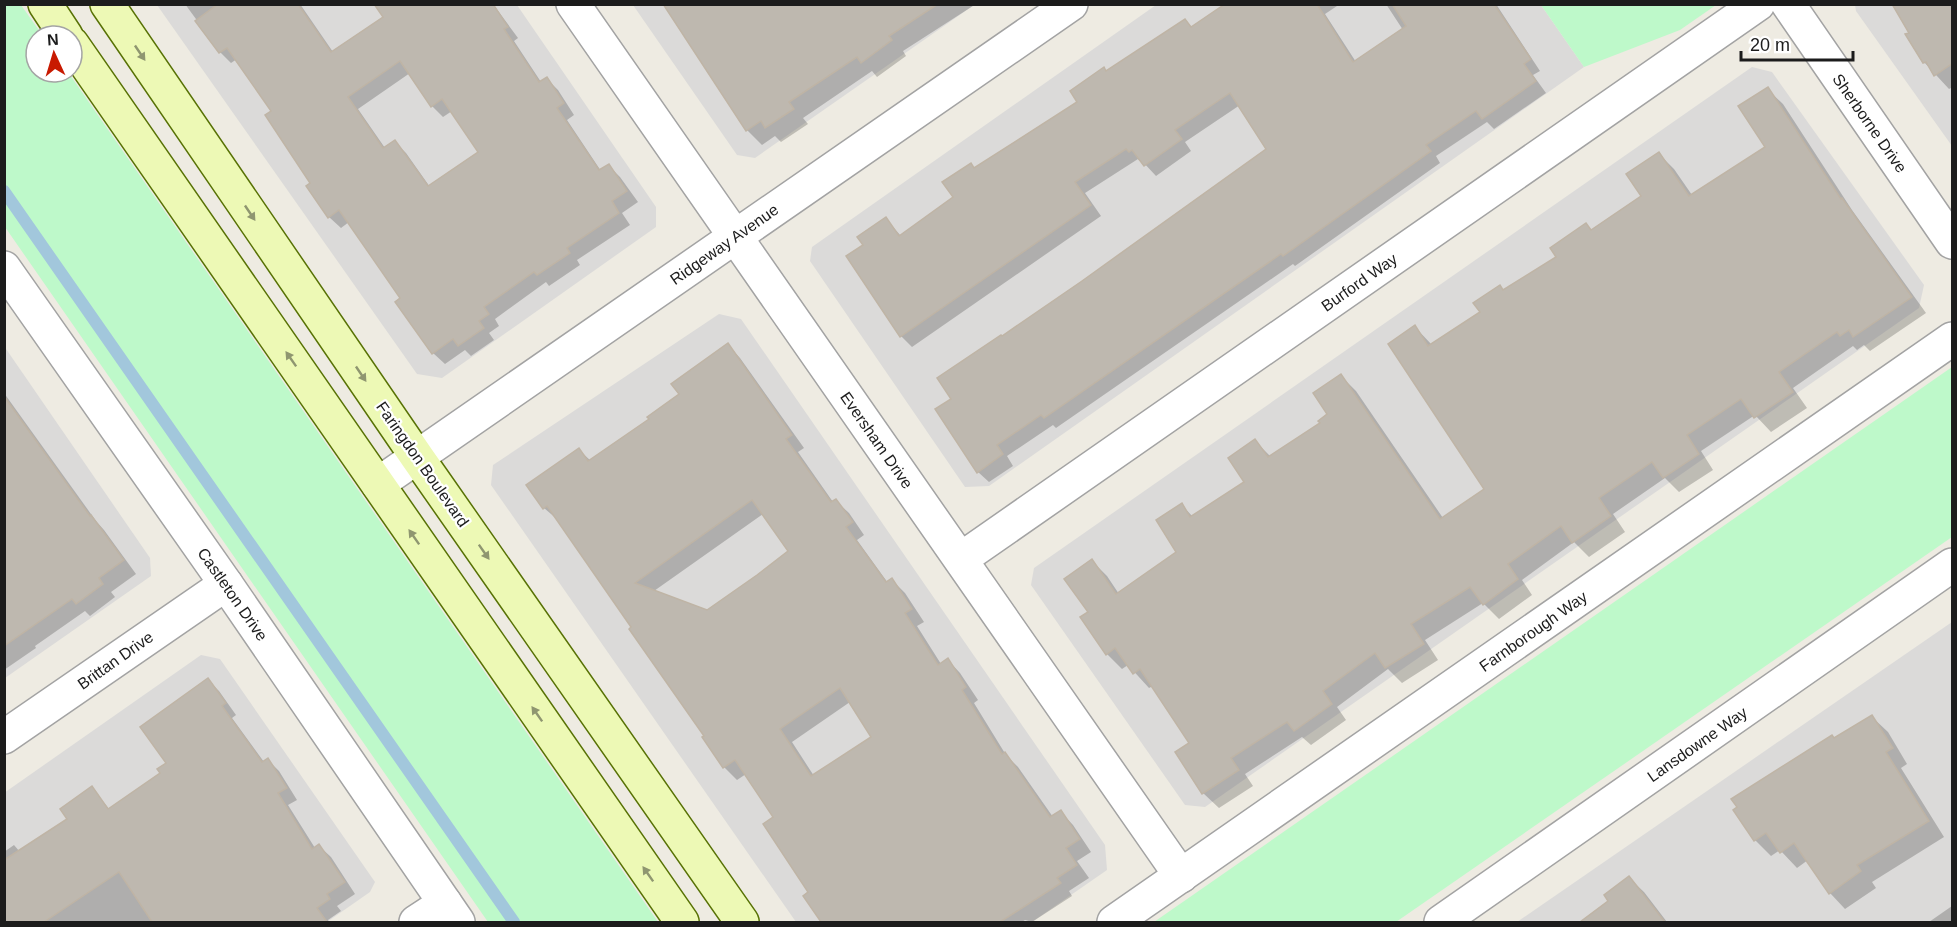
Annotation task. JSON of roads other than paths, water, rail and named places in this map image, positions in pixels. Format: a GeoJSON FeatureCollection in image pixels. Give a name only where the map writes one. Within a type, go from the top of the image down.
{"type":"FeatureCollection","features":[{"type":"Feature","properties":{"kind":"street"},"geometry":{"type":"LineString","coordinates":[[45,4],[58,24]]}},
{"type":"Feature","properties":{"kind":"street","name":"Faringdon Boulevard"},"geometry":{"type":"LineString","coordinates":[[107,4],[417,457],[742,922]]}},
{"type":"Feature","properties":{"kind":"street","name":"Eversham Drive"},"geometry":{"type":"LineString","coordinates":[[573,4],[1181,876]]}},
{"type":"Feature","properties":{"kind":"street","name":"Ridgeway Avenue"},"geometry":{"type":"LineString","coordinates":[[378,484],[1071,4]]}},
{"type":"Feature","properties":{"kind":"street","name":"Burford Way"},"geometry":{"type":"LineString","coordinates":[[960,559],[1758,4]]}},
{"type":"Feature","properties":{"kind":"street","name":"Sherborne Drive"},"geometry":{"type":"LineString","coordinates":[[1788,4],[1953,242]]}},
{"type":"Feature","properties":{"kind":"street"},"geometry":{"type":"LineString","coordinates":[[84,61],[682,922]]}},
{"type":"Feature","properties":{"kind":"street","name":"Castleton Drive"},"geometry":{"type":"LineString","coordinates":[[4,268],[226,584],[452,913]]}},
{"type":"Feature","properties":{"kind":"street","name":"Farnborough Way"},"geometry":{"type":"LineString","coordinates":[[1114,922],[1953,339]]}},
{"type":"Feature","properties":{"kind":"street","name":"Lansdowne Way"},"geometry":{"type":"LineString","coordinates":[[1441,922],[1953,565]]}},
{"type":"Feature","properties":{"kind":"street","name":"Brittan Drive"},"geometry":{"type":"LineString","coordinates":[[4,737],[226,584]]}},
{"type":"Feature","properties":{"kind":"street"},"geometry":{"type":"LineString","coordinates":[[417,922],[452,913]]}},
{"type":"Feature","properties":{"kind":"waterway"},"geometry":{"type":"LineString","coordinates":[[4,191],[514,922]]}}]}
